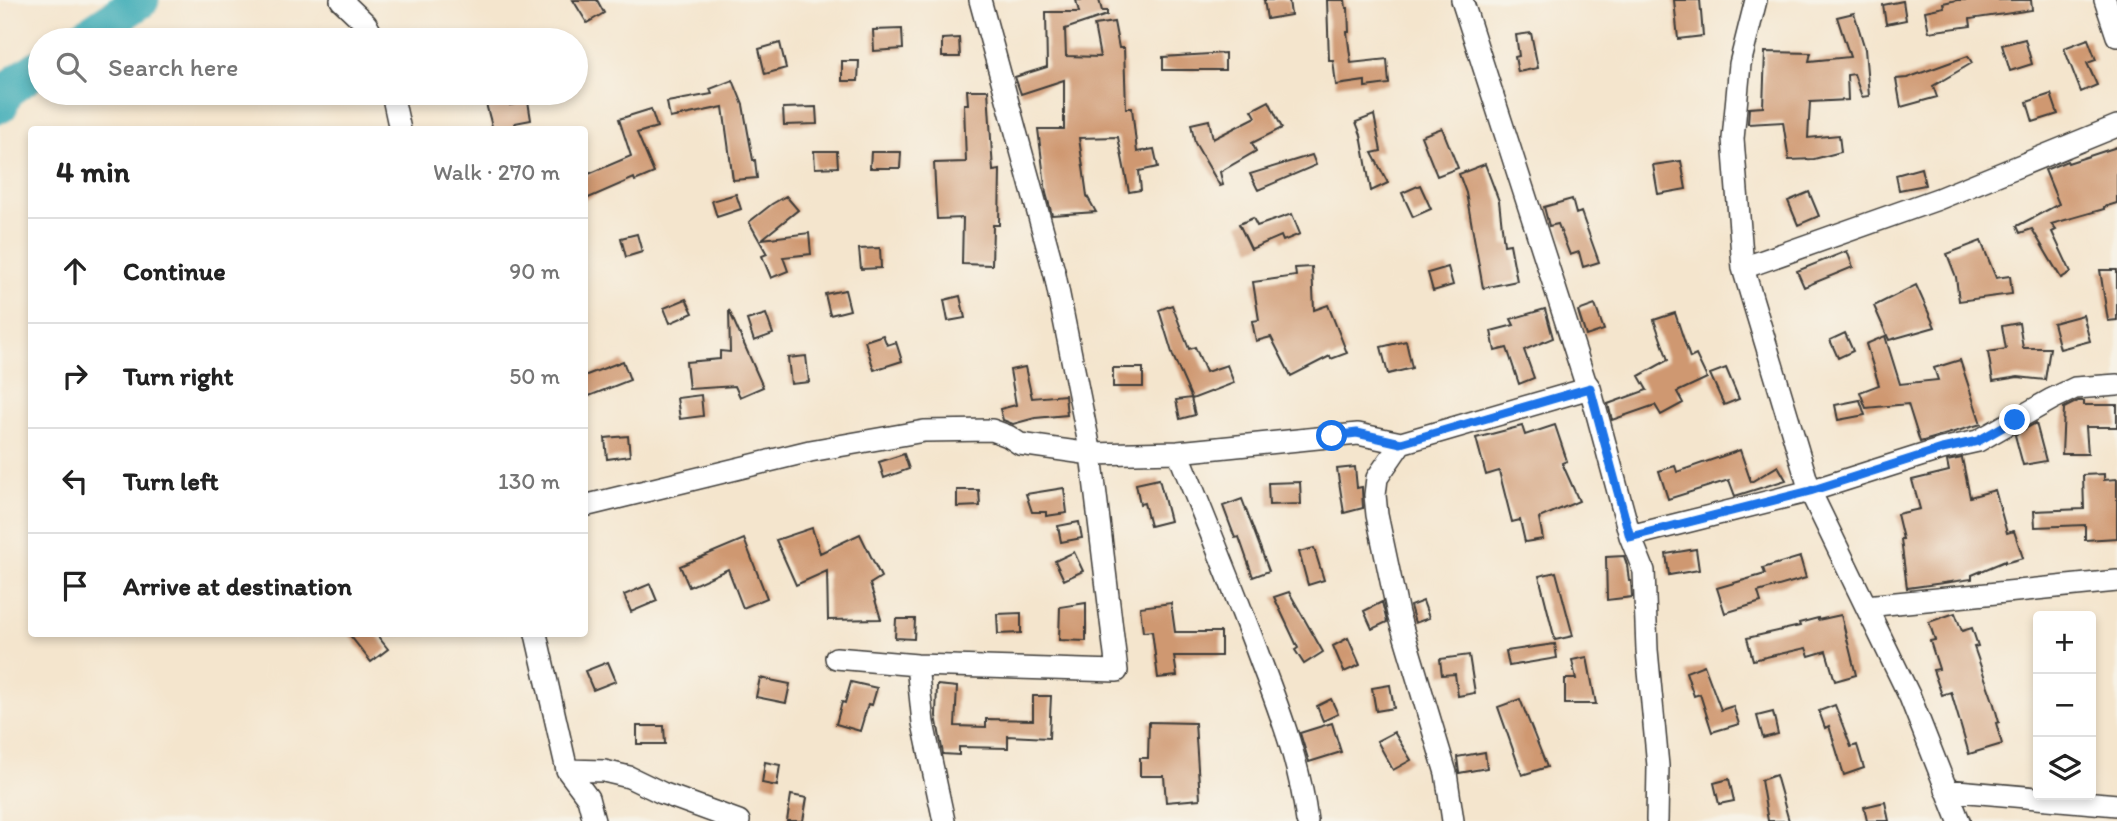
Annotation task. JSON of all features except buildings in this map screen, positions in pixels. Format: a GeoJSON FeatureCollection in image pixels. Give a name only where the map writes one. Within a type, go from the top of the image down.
{"type":"FeatureCollection","features":[{"type":"Feature","properties":{"kind":"street"},"geometry":{"type":"LineString","coordinates":[[341,0],[368,28]]}},
{"type":"Feature","properties":{"kind":"street"},"geometry":{"type":"LineString","coordinates":[[836,658],[917,665],[1117,671],[1091,454],[1055,275],[980,0]]}},
{"type":"Feature","properties":{"kind":"street"},"geometry":{"type":"LineString","coordinates":[[1462,0],[1522,193],[1585,381],[1590,388],[1630,537],[1644,571],[1647,650],[1658,766],[1657,821]]}},
{"type":"Feature","properties":{"kind":"street"},"geometry":{"type":"LineString","coordinates":[[1756,0],[1740,64],[1733,139],[1743,268],[1810,491],[1910,697],[1959,821]]}},
{"type":"Feature","properties":{"kind":"street"},"geometry":{"type":"LineString","coordinates":[[2105,0],[2117,36]]}},
{"type":"Feature","properties":{"kind":"street"},"geometry":{"type":"LineString","coordinates":[[395,105],[399,126]]}},
{"type":"Feature","properties":{"kind":"street"},"geometry":{"type":"LineString","coordinates":[[1743,268],[1938,199],[2117,126]]}},
{"type":"Feature","properties":{"kind":"street"},"geometry":{"type":"LineString","coordinates":[[1630,537],[1810,491],[1942,449],[1978,441],[2052,398],[2076,388],[2117,385]]}},
{"type":"Feature","properties":{"kind":"street"},"geometry":{"type":"LineString","coordinates":[[588,505],[810,451],[924,431],[992,430],[1020,444],[1091,454],[1178,452],[1357,433],[1401,443],[1590,388]]}},
{"type":"Feature","properties":{"kind":"street"},"geometry":{"type":"LineString","coordinates":[[1401,443],[1377,478],[1377,515],[1398,614],[1446,773],[1452,821]]}},
{"type":"Feature","properties":{"kind":"street"},"geometry":{"type":"LineString","coordinates":[[1178,452],[1290,738],[1303,786],[1307,821]]}},
{"type":"Feature","properties":{"kind":"street"},"geometry":{"type":"LineString","coordinates":[[1866,606],[2117,581]]}},
{"type":"Feature","properties":{"kind":"street"},"geometry":{"type":"LineString","coordinates":[[537,637],[567,770],[588,798],[594,821]]}},
{"type":"Feature","properties":{"kind":"street"},"geometry":{"type":"LineString","coordinates":[[917,665],[923,723],[944,821]]}},
{"type":"Feature","properties":{"kind":"street"},"geometry":{"type":"LineString","coordinates":[[567,770],[604,771],[629,777],[662,793],[738,821]]}},
{"type":"Feature","properties":{"kind":"street"},"geometry":{"type":"LineString","coordinates":[[1946,790],[2117,806]]}},
{"type":"Feature","properties":{"kind":"waterway"},"geometry":{"type":"LineString","coordinates":[[99,28],[141,0]]}},
{"type":"Feature","properties":{"kind":"waterway"},"geometry":{"type":"LineString","coordinates":[[0,105],[6,90],[28,75]]}},
{"type":"Feature","properties":{"kind":"route"},"geometry":{"type":"LineString","coordinates":[[1332,436],[1357,433],[1401,443],[1590,388],[1630,537],[1810,491],[1942,449],[1978,441],[2015,420]]}}]}
